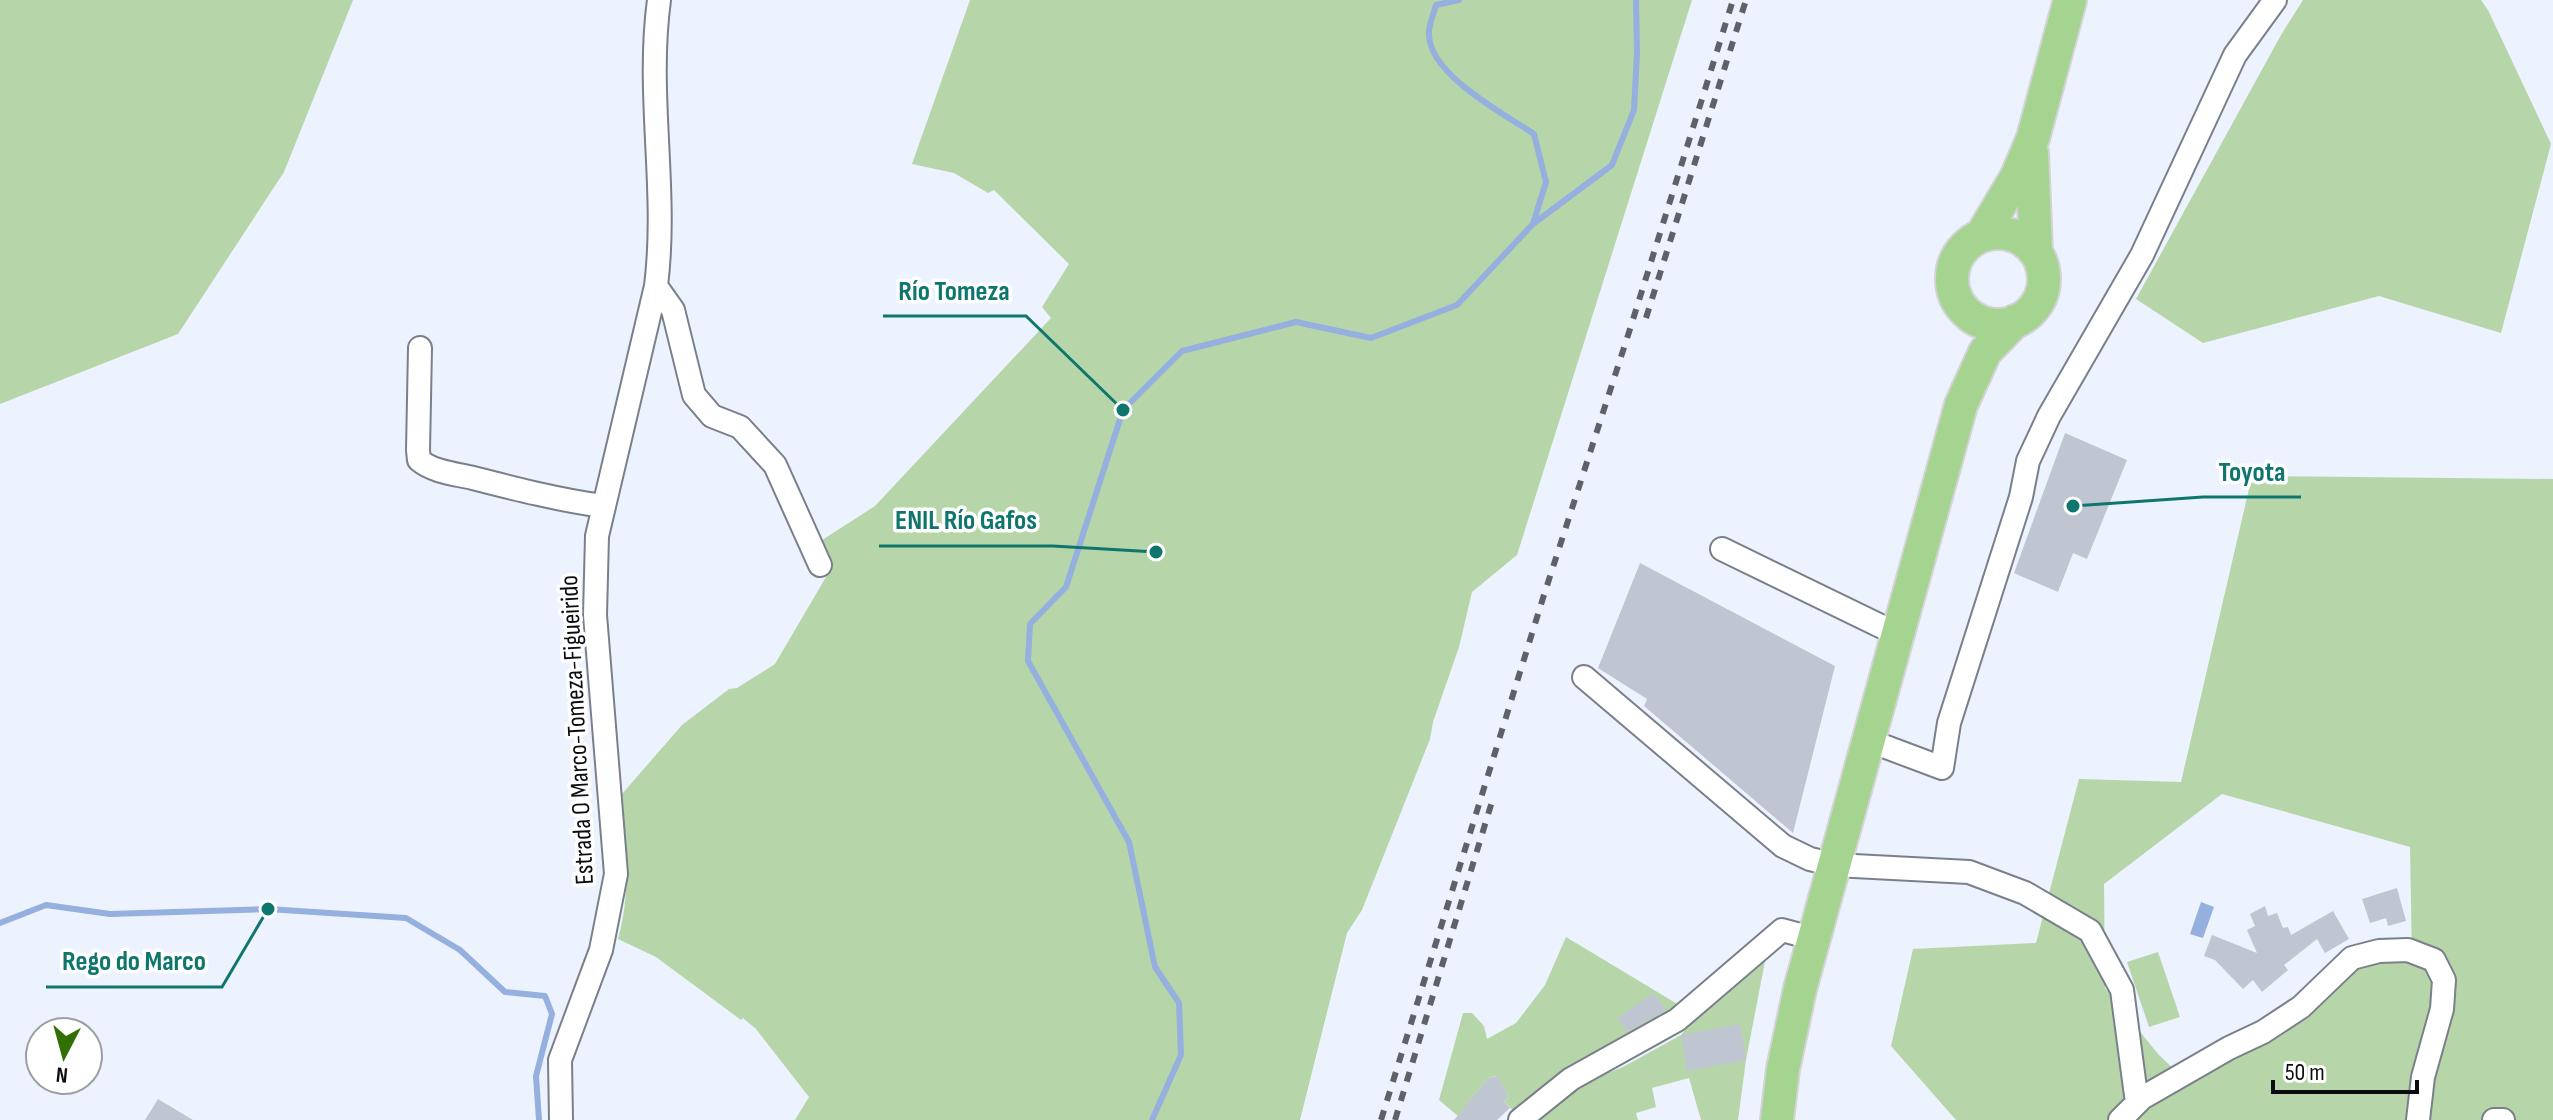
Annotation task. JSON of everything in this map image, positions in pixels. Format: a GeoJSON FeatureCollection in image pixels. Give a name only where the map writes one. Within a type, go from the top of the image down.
{"type":"FeatureCollection","features":[{"type":"Feature","properties":{"kind":"highway"},"geometry":{"type":"LineString","coordinates":[[1961,405],[1964,331],[1952,281],[1953,268],[1964,248],[1982,235],[2017,176],[2033,138],[2070,0]]}},
{"type":"Feature","properties":{"kind":"highway"},"geometry":{"type":"LineString","coordinates":[[1960,305],[1969,315],[1995,325],[2015,321],[2030,313],[2040,300],[2044,270],[2036,252],[2031,168],[2033,138]]}},
{"type":"Feature","properties":{"kind":"highway"},"geometry":{"type":"LineString","coordinates":[[1982,235],[1998,232],[2010,234],[2025,241],[2036,252]]}},
{"type":"Feature","properties":{"kind":"highway"},"geometry":{"type":"LineString","coordinates":[[1777,1120],[1790,1029],[1961,405],[1985,352],[2015,321]]}},
{"type":"Feature","properties":{"kind":"highway"},"geometry":{"type":"LineString","coordinates":[[1783,1069],[1789,1085],[1789,1120]]}},
{"type":"Feature","properties":{"kind":"street","name":"Estrada O Marco-Tomeza-Figueirido"},"geometry":{"type":"LineString","coordinates":[[561,1120],[560,1060],[601,950],[616,874],[595,615],[597,536],[656,286],[661,211],[654,54],[659,0]]}},
{"type":"Feature","properties":{"kind":"street"},"geometry":{"type":"LineString","coordinates":[[1870,741],[1942,768],[1949,723],[2021,497],[2028,461],[2049,416],[2142,255],[2235,55],[2275,0]]}},
{"type":"Feature","properties":{"kind":"street"},"geometry":{"type":"LineString","coordinates":[[656,286],[673,310],[694,395],[712,416],[740,427],[775,465],[820,565]]}},
{"type":"Feature","properties":{"kind":"street"},"geometry":{"type":"LineString","coordinates":[[420,348],[419,460],[433,468],[471,478],[552,498],[603,506]]}},
{"type":"Feature","properties":{"kind":"street"},"geometry":{"type":"LineString","coordinates":[[1722,549],[1899,635]]}},
{"type":"Feature","properties":{"kind":"street"},"geometry":{"type":"LineString","coordinates":[[1584,677],[1783,846],[1810,859],[1835,865],[1969,872],[2025,893],[2090,931],[2122,990],[2137,1103]]}},
{"type":"Feature","properties":{"kind":"street"},"geometry":{"type":"LineString","coordinates":[[1520,1120],[1571,1079],[1677,1020],[1782,930],[1815,939]]}},
{"type":"Feature","properties":{"kind":"street"},"geometry":{"type":"LineString","coordinates":[[2120,1120],[2142,1098],[2263,1032],[2301,1007],[2352,958],[2379,951],[2408,950],[2434,960],[2444,980],[2442,1009],[2423,1077],[2418,1120]]}},
{"type":"Feature","properties":{"kind":"street"},"geometry":{"type":"LineString","coordinates":[[2494,1120],[2503,1120]]}},
{"type":"Feature","properties":{"kind":"green space"},"geometry":{"type":"Polygon","coordinates":[[[0,0],[353,0],[284,172],[178,334],[0,404],[0,0]]]}},
{"type":"Feature","properties":{"kind":"green space"},"geometry":{"type":"Polygon","coordinates":[[[970,0],[1692,0],[1517,555],[1472,592],[1459,647],[1430,739],[1362,910],[1347,933],[1300,1120],[795,1120],[809,1097],[756,1029],[656,957],[618,939],[626,885],[622,794],[682,725],[729,689],[737,688],[775,664],[833,565],[820,565],[830,555],[819,542],[875,506],[1051,318],[1042,307],[1069,264],[994,190],[988,193],[954,173],[912,164],[970,0]]]}},
{"type":"Feature","properties":{"kind":"green space"},"geometry":{"type":"Polygon","coordinates":[[[2303,0],[2481,0],[2488,10],[2551,144],[2501,333],[2379,296],[2203,343],[2136,299],[2303,0]]]}},
{"type":"Feature","properties":{"kind":"green space"},"geometry":{"type":"Polygon","coordinates":[[[2252,476],[2553,479],[2553,1120],[1956,1120],[1891,1046],[1913,949],[2036,943],[2079,779],[2181,782],[2252,476]],[[2222,794],[2104,884],[2105,988],[2158,1054],[2180,1075],[2379,951],[2412,960],[2410,847],[2222,794]]]}},
{"type":"Feature","properties":{"kind":"green space"},"geometry":{"type":"Polygon","coordinates":[[[1566,937],[1684,1008],[1518,1116],[1504,1101],[1509,1098],[1497,1076],[1488,1078],[1458,1116],[1439,1100],[1463,1013],[1472,1013],[1484,1026],[1487,1039],[1516,1023],[1545,985],[1566,937]]]}},
{"type":"Feature","properties":{"kind":"green space"},"geometry":{"type":"Polygon","coordinates":[[[2158,952],[2180,1017],[2149,1027],[2127,962],[2158,952]]]}},
{"type":"Feature","properties":{"kind":"green space"},"geometry":{"type":"Polygon","coordinates":[[[1766,956],[1738,1120],[1701,1120],[1689,1078],[1652,1088],[1656,1107],[1636,1113],[1638,1120],[1530,1120],[1580,1084],[1623,1067],[1681,1035],[1699,1013],[1766,956]]]}},
{"type":"Feature","properties":{"kind":"water"},"geometry":{"type":"Polygon","coordinates":[[[2201,902],[2214,907],[2203,938],[2190,934],[2201,902]]]}},
{"type":"Feature","properties":{"kind":"building"},"geometry":{"type":"Polygon","coordinates":[[[2065,433],[2127,460],[2087,559],[2073,553],[2058,592],[2014,573],[2065,433]]]}},
{"type":"Feature","properties":{"kind":"building"},"geometry":{"type":"Polygon","coordinates":[[[1640,563],[1835,666],[1793,833],[1644,706],[1647,699],[1598,668],[1640,563]]]}},
{"type":"Feature","properties":{"kind":"building"},"geometry":{"type":"Polygon","coordinates":[[[2397,888],[2406,921],[2388,926],[2386,918],[2370,923],[2362,899],[2397,888]]]}},
{"type":"Feature","properties":{"kind":"building"},"geometry":{"type":"Polygon","coordinates":[[[2265,906],[2268,916],[2277,913],[2283,928],[2288,927],[2291,935],[2333,911],[2349,939],[2325,953],[2317,939],[2284,965],[2288,970],[2262,992],[2253,980],[2243,989],[2215,960],[2204,956],[2212,935],[2257,953],[2247,930],[2255,926],[2250,914],[2265,906]]]}},
{"type":"Feature","properties":{"kind":"building"},"geometry":{"type":"Polygon","coordinates":[[[1653,993],[1666,1010],[1627,1032],[1618,1018],[1653,993]]]}},
{"type":"Feature","properties":{"kind":"building"},"geometry":{"type":"Polygon","coordinates":[[[1740,1024],[1746,1060],[1687,1071],[1681,1035],[1740,1024]]]}},
{"type":"Feature","properties":{"kind":"building"},"geometry":{"type":"Polygon","coordinates":[[[1498,1076],[1509,1098],[1504,1101],[1510,1108],[1497,1120],[1454,1120],[1488,1078],[1498,1076]]]}},
{"type":"Feature","properties":{"kind":"building"},"geometry":{"type":"Polygon","coordinates":[[[158,1099],[193,1120],[145,1120],[158,1099]]]}},
{"type":"Feature","properties":{"kind":"waterway"},"geometry":{"type":"LineString","coordinates":[[1152,1120],[1181,1055],[1179,1003],[1155,967],[1129,842],[1028,661],[1030,624],[1066,587],[1123,410],[1182,351],[1296,322],[1371,338],[1457,305],[1533,224],[1546,182],[1534,134],[1455,79],[1433,50],[1429,31],[1436,5],[1459,0]]}},
{"type":"Feature","properties":{"kind":"waterway"},"geometry":{"type":"LineString","coordinates":[[1533,224],[1612,165],[1634,110],[1636,0]]}},
{"type":"Feature","properties":{"kind":"waterway"},"geometry":{"type":"LineString","coordinates":[[0,923],[46,905],[110,914],[268,909],[406,918],[460,950],[505,992],[545,996],[552,1014],[536,1076],[539,1120]]}},
{"type":"Feature","properties":{"kind":"railway"},"geometry":{"type":"LineString","coordinates":[[1381,1120],[1733,0]]}},
{"type":"Feature","properties":{"kind":"railway"},"geometry":{"type":"LineString","coordinates":[[1646,318],[1746,0]]}},
{"type":"Feature","properties":{"kind":"railway"},"geometry":{"type":"LineString","coordinates":[[1395,1120],[1494,795]]}},
{"type":"Feature","properties":{"kind":"place","name":"Río Tomeza"},"geometry":{"type":"Point","coordinates":[1123,410]}},
{"type":"Feature","properties":{"kind":"place","name":"Toyota"},"geometry":{"type":"Point","coordinates":[2073,506]}},
{"type":"Feature","properties":{"kind":"place","name":"ENIL Río Gafos"},"geometry":{"type":"Point","coordinates":[1156,552]}},
{"type":"Feature","properties":{"kind":"place","name":"Rego do Marco"},"geometry":{"type":"Point","coordinates":[268,909]}}]}
